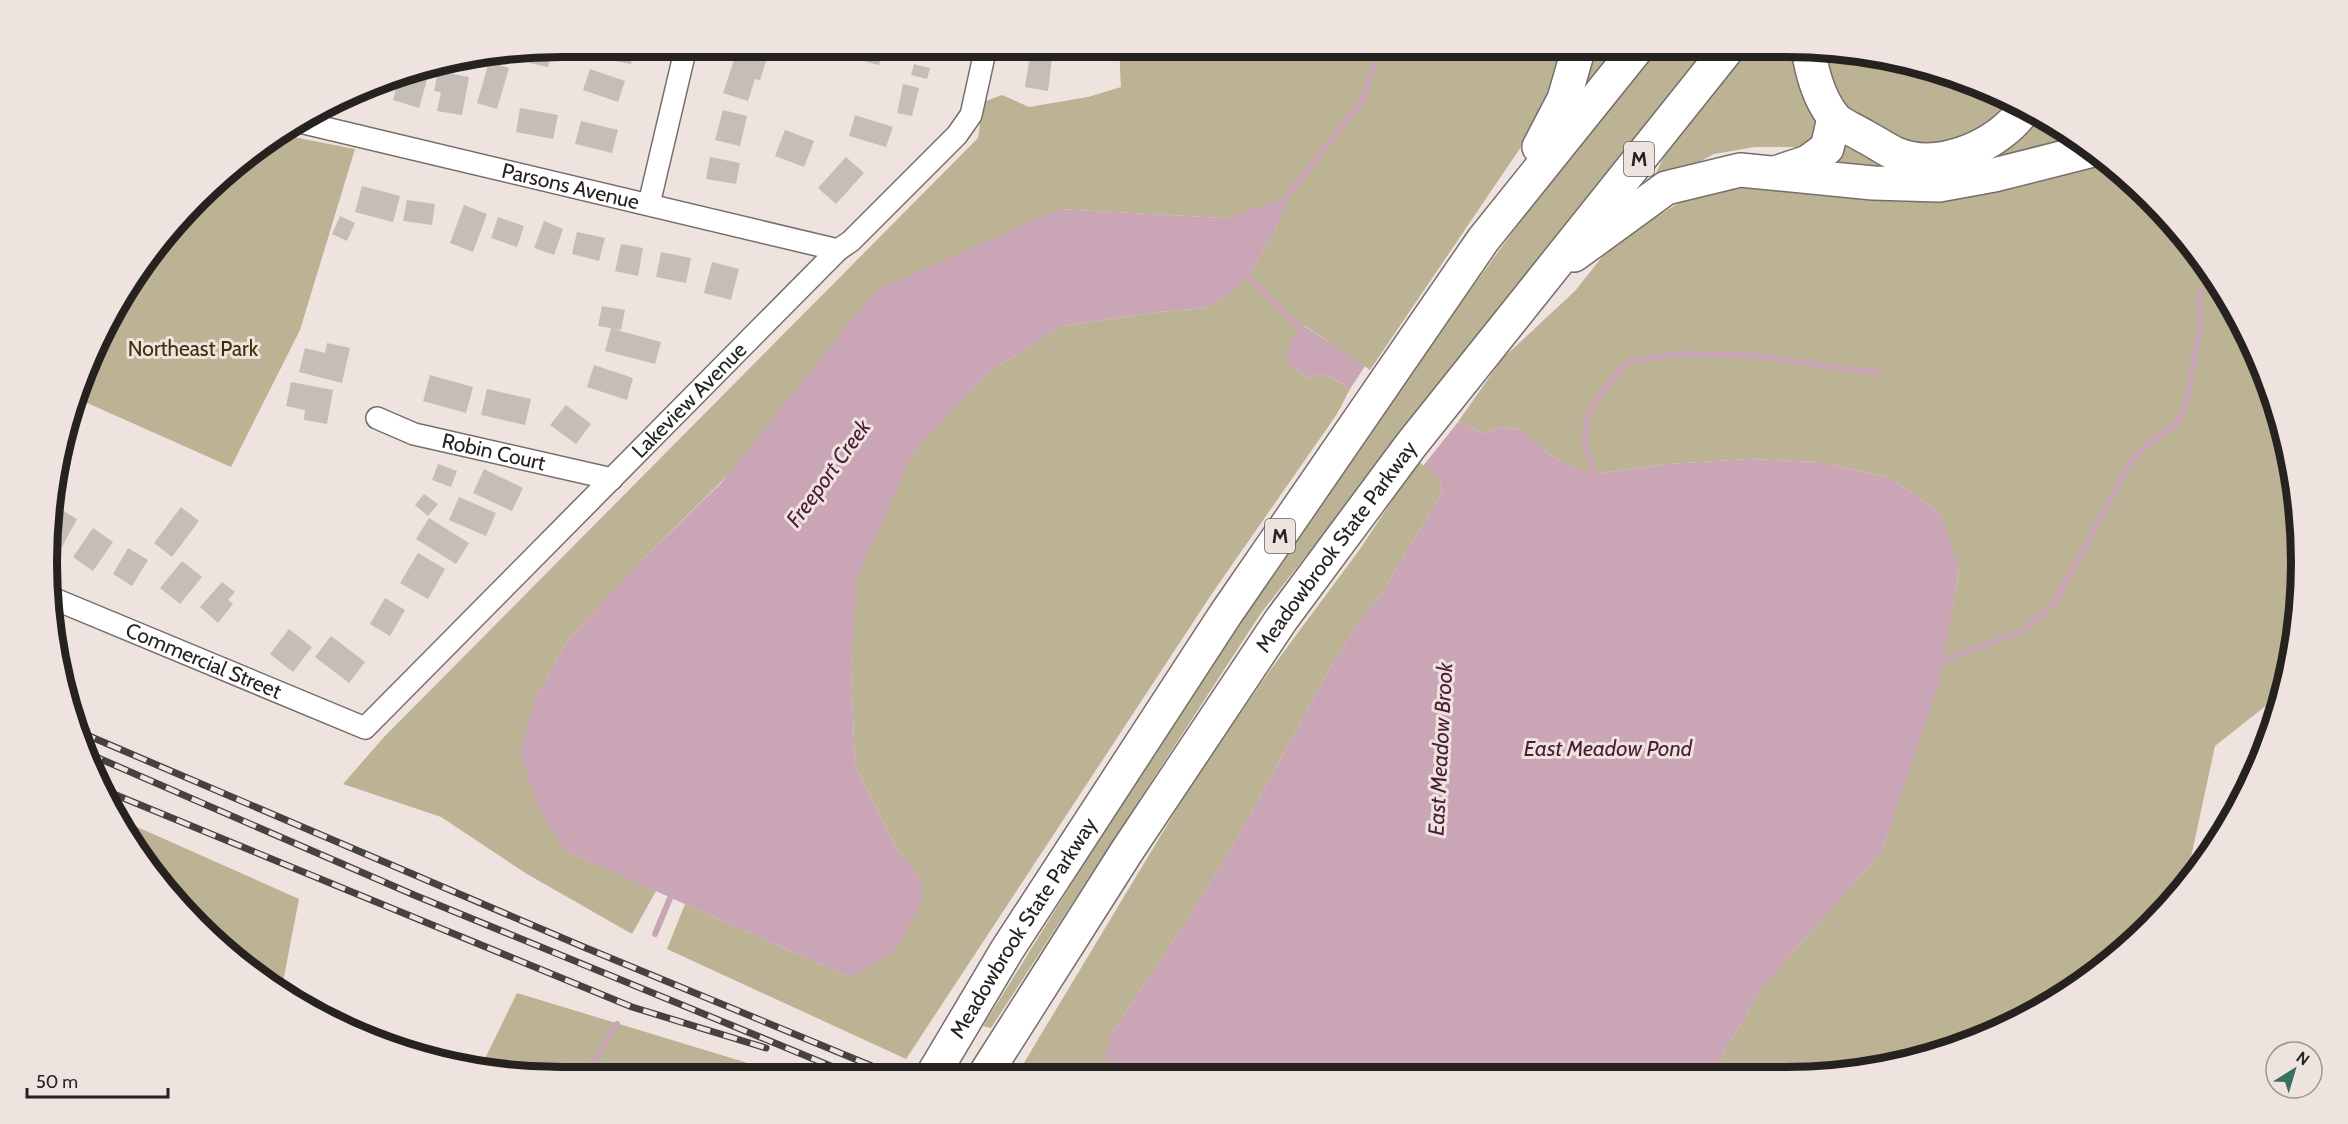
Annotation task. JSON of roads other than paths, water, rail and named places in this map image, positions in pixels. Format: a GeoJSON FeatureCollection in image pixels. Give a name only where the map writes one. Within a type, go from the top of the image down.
{"type":"FeatureCollection","features":[{"type":"Feature","properties":{"kind":"highway"},"geometry":{"type":"LineString","coordinates":[[1504,214],[1564,99],[1576,57]]}},
{"type":"Feature","properties":{"kind":"highway","name":"Meadowbrook State Parkway"},"geometry":{"type":"LineString","coordinates":[[937,1067],[1007,950],[1225,615],[1504,214],[1629,57]]}},
{"type":"Feature","properties":{"kind":"highway","name":"Meadowbrook State Parkway"},"geometry":{"type":"LineString","coordinates":[[989,1067],[1127,850],[1281,620],[1410,446],[1720,57]]}},
{"type":"Feature","properties":{"kind":"highway"},"geometry":{"type":"LineString","coordinates":[[1810,58],[1814,79],[1834,118],[1897,154],[1928,158],[1952,156],[1985,145],[2015,122],[2020,115]]}},
{"type":"Feature","properties":{"kind":"highway"},"geometry":{"type":"LineString","coordinates":[[1778,172],[1808,162],[1827,148],[1834,118]]}},
{"type":"Feature","properties":{"kind":"highway"},"geometry":{"type":"LineString","coordinates":[[1548,272],[1613,230],[1666,188],[1740,170],[1873,183],[1939,185],[1994,175],[2082,153]]}},
{"type":"Feature","properties":{"kind":"street"},"geometry":{"type":"LineString","coordinates":[[649,204],[683,57]]}},
{"type":"Feature","properties":{"kind":"street","name":"Lakeview Avenue"},"geometry":{"type":"LineString","coordinates":[[353,724],[365,728],[838,250],[851,241],[949,143],[972,115],[984,57]]}},
{"type":"Feature","properties":{"kind":"street","name":"Parsons Avenue"},"geometry":{"type":"LineString","coordinates":[[310,124],[838,250]]}},
{"type":"Feature","properties":{"kind":"street","name":"Robin Court"},"geometry":{"type":"LineString","coordinates":[[377,418],[414,434],[612,479]]}},
{"type":"Feature","properties":{"kind":"street","name":"Commercial Street"},"geometry":{"type":"LineString","coordinates":[[59,601],[353,724]]}},
{"type":"Feature","properties":{"kind":"water"},"geometry":{"type":"Polygon","coordinates":[[[1288,198],[1274,232],[1248,276],[1227,296],[1206,308],[1158,312],[1062,326],[989,372],[914,451],[857,578],[851,670],[855,765],[896,847],[923,884],[921,903],[896,950],[851,978],[566,851],[538,807],[520,752],[536,697],[567,641],[643,559],[722,482],[875,291],[1059,209],[1224,218],[1288,198]]]}},
{"type":"Feature","properties":{"kind":"water"},"geometry":{"type":"Polygon","coordinates":[[[1304,326],[1365,366],[1350,389],[1324,375],[1307,378],[1287,362],[1289,342],[1304,326]]]}},
{"type":"Feature","properties":{"kind":"water","name":"East Meadow Pond"},"geometry":{"type":"Polygon","coordinates":[[[1458,422],[1483,433],[1503,427],[1519,429],[1549,454],[1568,465],[1595,474],[1667,464],[1748,459],[1820,462],[1890,478],[1941,514],[1959,571],[1939,684],[1882,852],[1762,987],[1716,1067],[1107,1067],[1105,1054],[1111,1034],[1192,913],[1243,828],[1326,675],[1356,627],[1382,593],[1442,492],[1439,478],[1423,466],[1458,422]]]}},
{"type":"Feature","properties":{"kind":"waterway","name":"East Meadow Brook"},"geometry":{"type":"LineString","coordinates":[[1283,202],[1363,99],[1377,57]]}},
{"type":"Feature","properties":{"kind":"waterway"},"geometry":{"type":"LineString","coordinates":[[1248,276],[1307,335]]}},
{"type":"Feature","properties":{"kind":"waterway"},"geometry":{"type":"LineString","coordinates":[[1937,662],[2021,632],[2055,602],[2130,463],[2146,446],[2175,425],[2186,406],[2200,326],[2199,295],[2207,283]]}},
{"type":"Feature","properties":{"kind":"waterway"},"geometry":{"type":"LineString","coordinates":[[1592,481],[1593,467],[1586,445],[1587,421],[1603,391],[1626,363],[1678,354],[1749,355],[1878,373]]}},
{"type":"Feature","properties":{"kind":"waterway","name":"Freeport Creek"},"geometry":{"type":"LineString","coordinates":[[655,934],[673,891]]}},
{"type":"Feature","properties":{"kind":"waterway","name":"Freeport Creek"},"geometry":{"type":"LineString","coordinates":[[591,1067],[617,1024]]}},
{"type":"Feature","properties":{"kind":"railway"},"geometry":{"type":"LineString","coordinates":[[88,736],[586,948],[874,1067]]}},
{"type":"Feature","properties":{"kind":"railway"},"geometry":{"type":"LineString","coordinates":[[96,757],[414,895],[833,1067]]}},
{"type":"Feature","properties":{"kind":"railway"},"geometry":{"type":"LineString","coordinates":[[114,794],[632,1007],[766,1048]]}},
{"type":"Feature","properties":{"kind":"park label","name":"Northeast Park"},"geometry":{"type":"Point","coordinates":[193,349]}}]}
